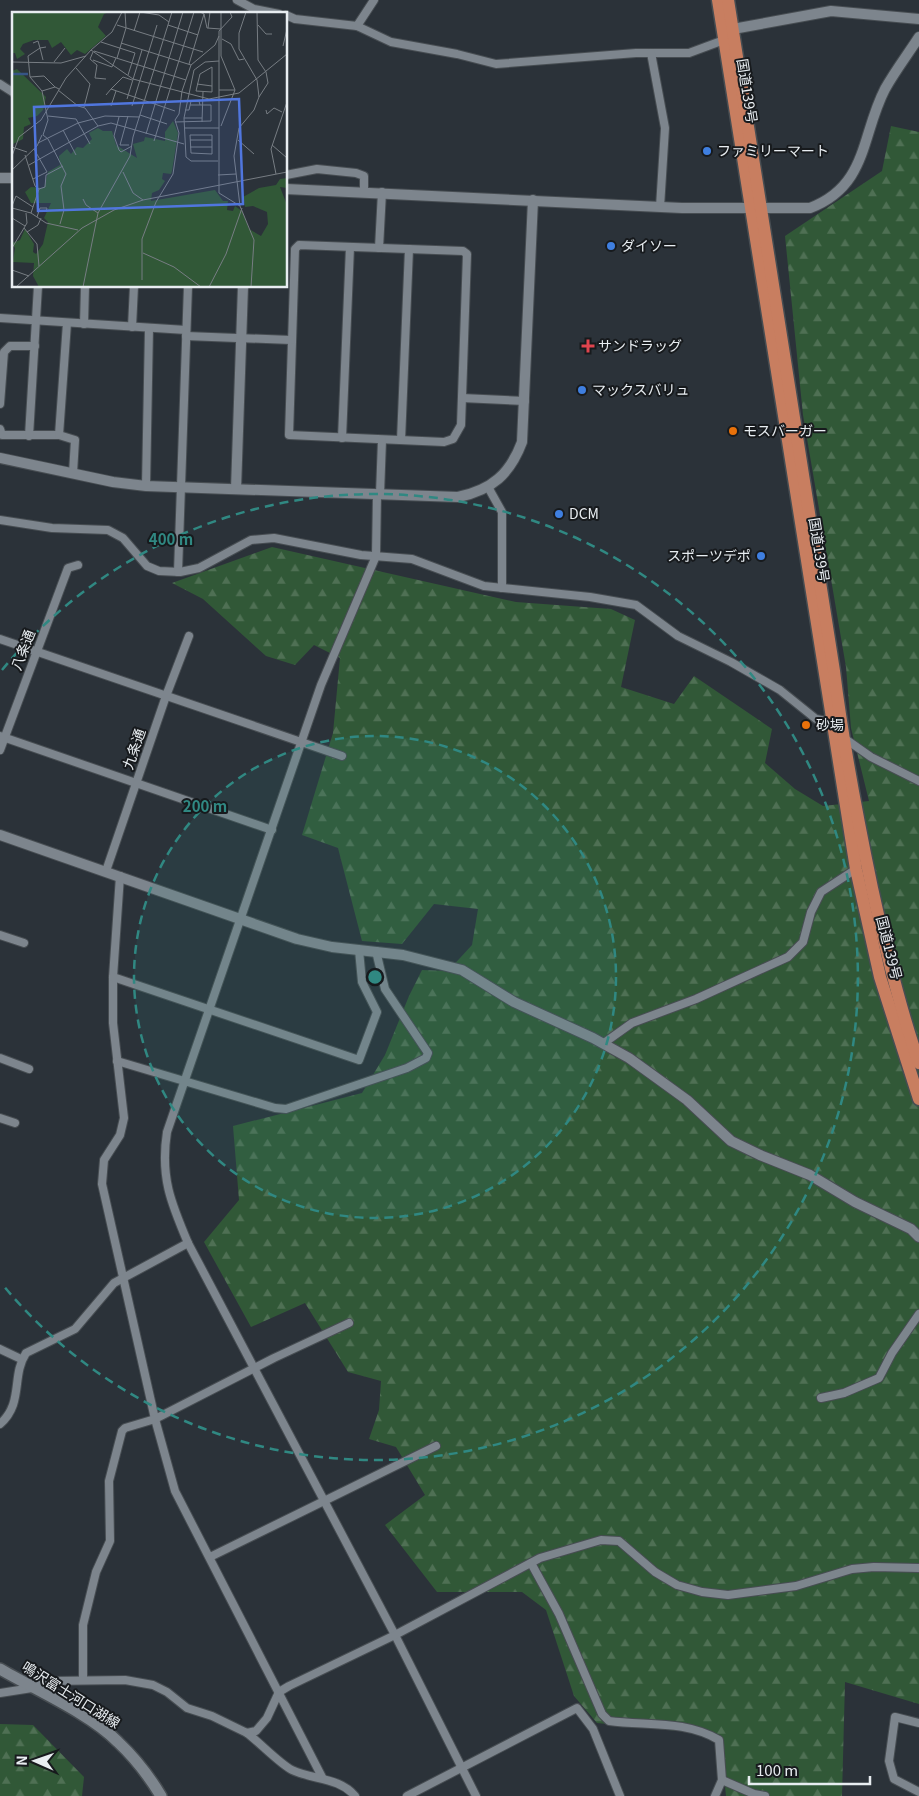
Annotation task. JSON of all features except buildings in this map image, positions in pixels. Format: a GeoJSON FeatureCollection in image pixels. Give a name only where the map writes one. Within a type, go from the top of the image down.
{"type":"FeatureCollection","features":[{"type":"Feature","properties":{"kind":"highway","name":"国道139号"},"geometry":{"type":"LineString","coordinates":[[718,0],[834,672],[842,736],[889,965],[906,1026],[919,1063]]}},
{"type":"Feature","properties":{"kind":"highway","name":"国道139号"},"geometry":{"type":"LineString","coordinates":[[728,0],[755,208],[831,722],[856,869],[880,977],[919,1099]]}},
{"type":"Feature","properties":{"kind":"main road","name":"鳴沢富士河口湖線"},"geometry":{"type":"LineString","coordinates":[[0,1669],[86,1718],[117,1740],[148,1775],[161,1796]]}},
{"type":"Feature","properties":{"kind":"street"},"geometry":{"type":"LineString","coordinates":[[237,0],[254,9],[269,12]]}},
{"type":"Feature","properties":{"kind":"street"},"geometry":{"type":"LineString","coordinates":[[357,26],[374,0]]}},
{"type":"Feature","properties":{"kind":"street"},"geometry":{"type":"LineString","coordinates":[[288,16],[295,19],[357,26],[391,42],[457,54],[496,64],[651,53],[689,53],[724,40],[733,29],[831,11],[919,19]]}},
{"type":"Feature","properties":{"kind":"street"},"geometry":{"type":"LineString","coordinates":[[288,189],[660,206],[810,208],[828,202],[853,175],[885,90],[919,37]]}},
{"type":"Feature","properties":{"kind":"street"},"geometry":{"type":"LineString","coordinates":[[651,53],[665,128],[660,206]]}},
{"type":"Feature","properties":{"kind":"street"},"geometry":{"type":"LineString","coordinates":[[0,84],[12,92]]}},
{"type":"Feature","properties":{"kind":"street"},"geometry":{"type":"LineString","coordinates":[[288,175],[317,169],[356,172],[364,176],[364,192]]}},
{"type":"Feature","properties":{"kind":"street"},"geometry":{"type":"LineString","coordinates":[[380,248],[382,192]]}},
{"type":"Feature","properties":{"kind":"street"},"geometry":{"type":"LineString","coordinates":[[0,458],[146,486],[458,497],[473,494],[505,474],[515,461],[522,442],[534,200]]}},
{"type":"Feature","properties":{"kind":"street"},"geometry":{"type":"LineString","coordinates":[[299,245],[350,247],[463,251],[467,254],[461,425],[453,439],[444,442],[289,435],[295,249],[299,245]]}},
{"type":"Feature","properties":{"kind":"street"},"geometry":{"type":"LineString","coordinates":[[342,438],[350,247]]}},
{"type":"Feature","properties":{"kind":"street"},"geometry":{"type":"LineString","coordinates":[[401,440],[409,249]]}},
{"type":"Feature","properties":{"kind":"street"},"geometry":{"type":"LineString","coordinates":[[29,436],[38,288]]}},
{"type":"Feature","properties":{"kind":"street"},"geometry":{"type":"LineString","coordinates":[[84,324],[85,288]]}},
{"type":"Feature","properties":{"kind":"street"},"geometry":{"type":"LineString","coordinates":[[132,327],[134,288]]}},
{"type":"Feature","properties":{"kind":"street"},"geometry":{"type":"LineString","coordinates":[[178,572],[188,288]]}},
{"type":"Feature","properties":{"kind":"street"},"geometry":{"type":"LineString","coordinates":[[236,489],[243,288]]}},
{"type":"Feature","properties":{"kind":"street"},"geometry":{"type":"LineString","coordinates":[[0,318],[37,319],[241,338],[291,340]]}},
{"type":"Feature","properties":{"kind":"street"},"geometry":{"type":"LineString","coordinates":[[59,435],[67,323]]}},
{"type":"Feature","properties":{"kind":"street"},"geometry":{"type":"LineString","coordinates":[[146,486],[149,328]]}},
{"type":"Feature","properties":{"kind":"street"},"geometry":{"type":"LineString","coordinates":[[0,404],[4,352],[10,346],[35,346]]}},
{"type":"Feature","properties":{"kind":"street"},"geometry":{"type":"LineString","coordinates":[[462,398],[525,401]]}},
{"type":"Feature","properties":{"kind":"street"},"geometry":{"type":"LineString","coordinates":[[0,429],[2,435],[59,435],[75,440],[73,473]]}},
{"type":"Feature","properties":{"kind":"street"},"geometry":{"type":"LineString","coordinates":[[382,440],[376,556],[321,685],[210,1008],[183,1080],[167,1132],[164,1175],[170,1200],[188,1243],[394,1635],[476,1796]]}},
{"type":"Feature","properties":{"kind":"street"},"geometry":{"type":"LineString","coordinates":[[488,486],[502,512],[502,588]]}},
{"type":"Feature","properties":{"kind":"street"},"geometry":{"type":"LineString","coordinates":[[0,520],[52,528],[108,530],[123,538],[147,566],[159,571],[178,572],[199,568],[251,540],[274,538],[376,556],[412,559],[484,586],[590,597],[636,605],[678,636],[731,662],[780,690],[816,719],[831,722],[842,736],[871,757],[919,781]]}},
{"type":"Feature","properties":{"kind":"street","name":"八条通"},"geometry":{"type":"LineString","coordinates":[[0,750],[2,737],[68,568],[78,565]]}},
{"type":"Feature","properties":{"kind":"street","name":"九条通"},"geometry":{"type":"LineString","coordinates":[[106,872],[166,696],[189,636]]}},
{"type":"Feature","properties":{"kind":"street"},"geometry":{"type":"LineString","coordinates":[[0,639],[342,756]]}},
{"type":"Feature","properties":{"kind":"street"},"geometry":{"type":"LineString","coordinates":[[2,737],[272,830]]}},
{"type":"Feature","properties":{"kind":"street"},"geometry":{"type":"LineString","coordinates":[[0,835],[297,939],[359,950],[416,957],[462,970],[514,1002],[604,1043],[629,1058],[687,1100],[731,1141],[810,1175],[854,1202],[911,1229],[919,1237]]}},
{"type":"Feature","properties":{"kind":"street"},"geometry":{"type":"LineString","coordinates":[[604,1043],[632,1022],[696,999],[788,957],[803,942],[811,912],[821,892],[856,869]]}},
{"type":"Feature","properties":{"kind":"street"},"geometry":{"type":"LineString","coordinates":[[120,876],[113,977],[114,1023],[124,1118],[120,1135],[104,1160],[102,1184],[154,1419],[176,1490],[322,1777]]}},
{"type":"Feature","properties":{"kind":"street"},"geometry":{"type":"LineString","coordinates":[[0,935],[24,943]]}},
{"type":"Feature","properties":{"kind":"street"},"geometry":{"type":"LineString","coordinates":[[113,977],[210,1008],[359,1060],[377,1012],[362,982],[359,950]]}},
{"type":"Feature","properties":{"kind":"street"},"geometry":{"type":"LineString","coordinates":[[118,1061],[276,1108],[286,1109],[407,1068],[426,1058],[428,1053],[420,1038],[385,989],[376,952]]}},
{"type":"Feature","properties":{"kind":"street"},"geometry":{"type":"LineString","coordinates":[[0,1058],[30,1068]]}},
{"type":"Feature","properties":{"kind":"street"},"geometry":{"type":"LineString","coordinates":[[0,1118],[15,1123]]}},
{"type":"Feature","properties":{"kind":"street"},"geometry":{"type":"LineString","coordinates":[[0,1424],[16,1401],[22,1360],[26,1353],[75,1329],[114,1283],[188,1243]]}},
{"type":"Feature","properties":{"kind":"street"},"geometry":{"type":"LineString","coordinates":[[821,1398],[844,1393],[880,1378],[892,1353],[919,1314]]}},
{"type":"Feature","properties":{"kind":"street"},"geometry":{"type":"LineString","coordinates":[[83,1680],[83,1625],[96,1572],[110,1541],[109,1481],[122,1432],[125,1428],[154,1419],[254,1368],[349,1323]]}},
{"type":"Feature","properties":{"kind":"street"},"geometry":{"type":"LineString","coordinates":[[0,1349],[22,1360]]}},
{"type":"Feature","properties":{"kind":"street"},"geometry":{"type":"LineString","coordinates":[[210,1557],[436,1446]]}},
{"type":"Feature","properties":{"kind":"street"},"geometry":{"type":"LineString","coordinates":[[247,1732],[256,1731],[268,1718],[279,1692],[394,1635],[531,1563],[569,1548],[602,1540],[619,1541],[655,1572],[677,1584],[702,1592],[728,1594],[796,1586],[860,1568],[874,1566],[919,1568]]}},
{"type":"Feature","properties":{"kind":"street"},"geometry":{"type":"LineString","coordinates":[[531,1563],[559,1614],[602,1714],[610,1721],[674,1725],[706,1732],[719,1740],[722,1780],[715,1796]]}},
{"type":"Feature","properties":{"kind":"street"},"geometry":{"type":"LineString","coordinates":[[0,1693],[32,1688],[49,1681],[125,1680],[153,1685],[167,1692],[187,1708],[212,1716],[247,1732],[291,1770],[322,1777],[349,1788],[355,1796]]}},
{"type":"Feature","properties":{"kind":"street"},"geometry":{"type":"LineString","coordinates":[[407,1796],[577,1708],[593,1729],[620,1796]]}},
{"type":"Feature","properties":{"kind":"street"},"geometry":{"type":"LineString","coordinates":[[919,1723],[895,1717],[889,1761],[894,1779],[919,1792]]}},
{"type":"Feature","properties":{"kind":"street"},"geometry":{"type":"LineString","coordinates":[[722,1780],[754,1794],[764,1796]]}},
{"type":"Feature","properties":{"kind":"green space"},"geometry":{"type":"Polygon","coordinates":[[[891,126],[919,132],[919,1704],[845,1682],[842,1796],[726,1796],[720,1735],[597,1723],[574,1696],[546,1610],[522,1592],[437,1592],[385,1525],[425,1495],[396,1447],[369,1439],[379,1410],[381,1381],[348,1372],[305,1303],[251,1327],[204,1242],[239,1200],[233,1126],[362,1093],[385,1055],[409,996],[422,970],[448,971],[472,945],[478,909],[434,904],[402,944],[362,941],[338,848],[302,835],[333,733],[340,658],[314,645],[295,665],[266,656],[203,599],[172,583],[272,547],[516,602],[611,609],[635,620],[621,687],[674,704],[694,676],[772,729],[765,763],[795,789],[823,806],[869,801],[851,728],[846,667],[803,415],[785,236],[882,171],[891,126]]]}},
{"type":"Feature","properties":{"kind":"green space"},"geometry":{"type":"Polygon","coordinates":[[[0,1724],[33,1725],[84,1777],[82,1796],[0,1796],[0,1724]]]}},
{"type":"Feature","properties":{"kind":"place","name":"ファミリーマート"},"geometry":{"type":"Point","coordinates":[707,151]}},
{"type":"Feature","properties":{"kind":"place","name":"ダイソー"},"geometry":{"type":"Point","coordinates":[611,246]}},
{"type":"Feature","properties":{"kind":"place","name":"サンドラッグ"},"geometry":{"type":"Point","coordinates":[588,346]}},
{"type":"Feature","properties":{"kind":"place","name":"マックスバリュ"},"geometry":{"type":"Point","coordinates":[582,390]}},
{"type":"Feature","properties":{"kind":"place","name":"モスバーガー"},"geometry":{"type":"Point","coordinates":[733,431]}},
{"type":"Feature","properties":{"kind":"place","name":"DCM"},"geometry":{"type":"Point","coordinates":[559,514]}},
{"type":"Feature","properties":{"kind":"place","name":"スポーツデポ"},"geometry":{"type":"Point","coordinates":[761,556]}},
{"type":"Feature","properties":{"kind":"place","name":"砂場"},"geometry":{"type":"Point","coordinates":[806,725]}}]}
